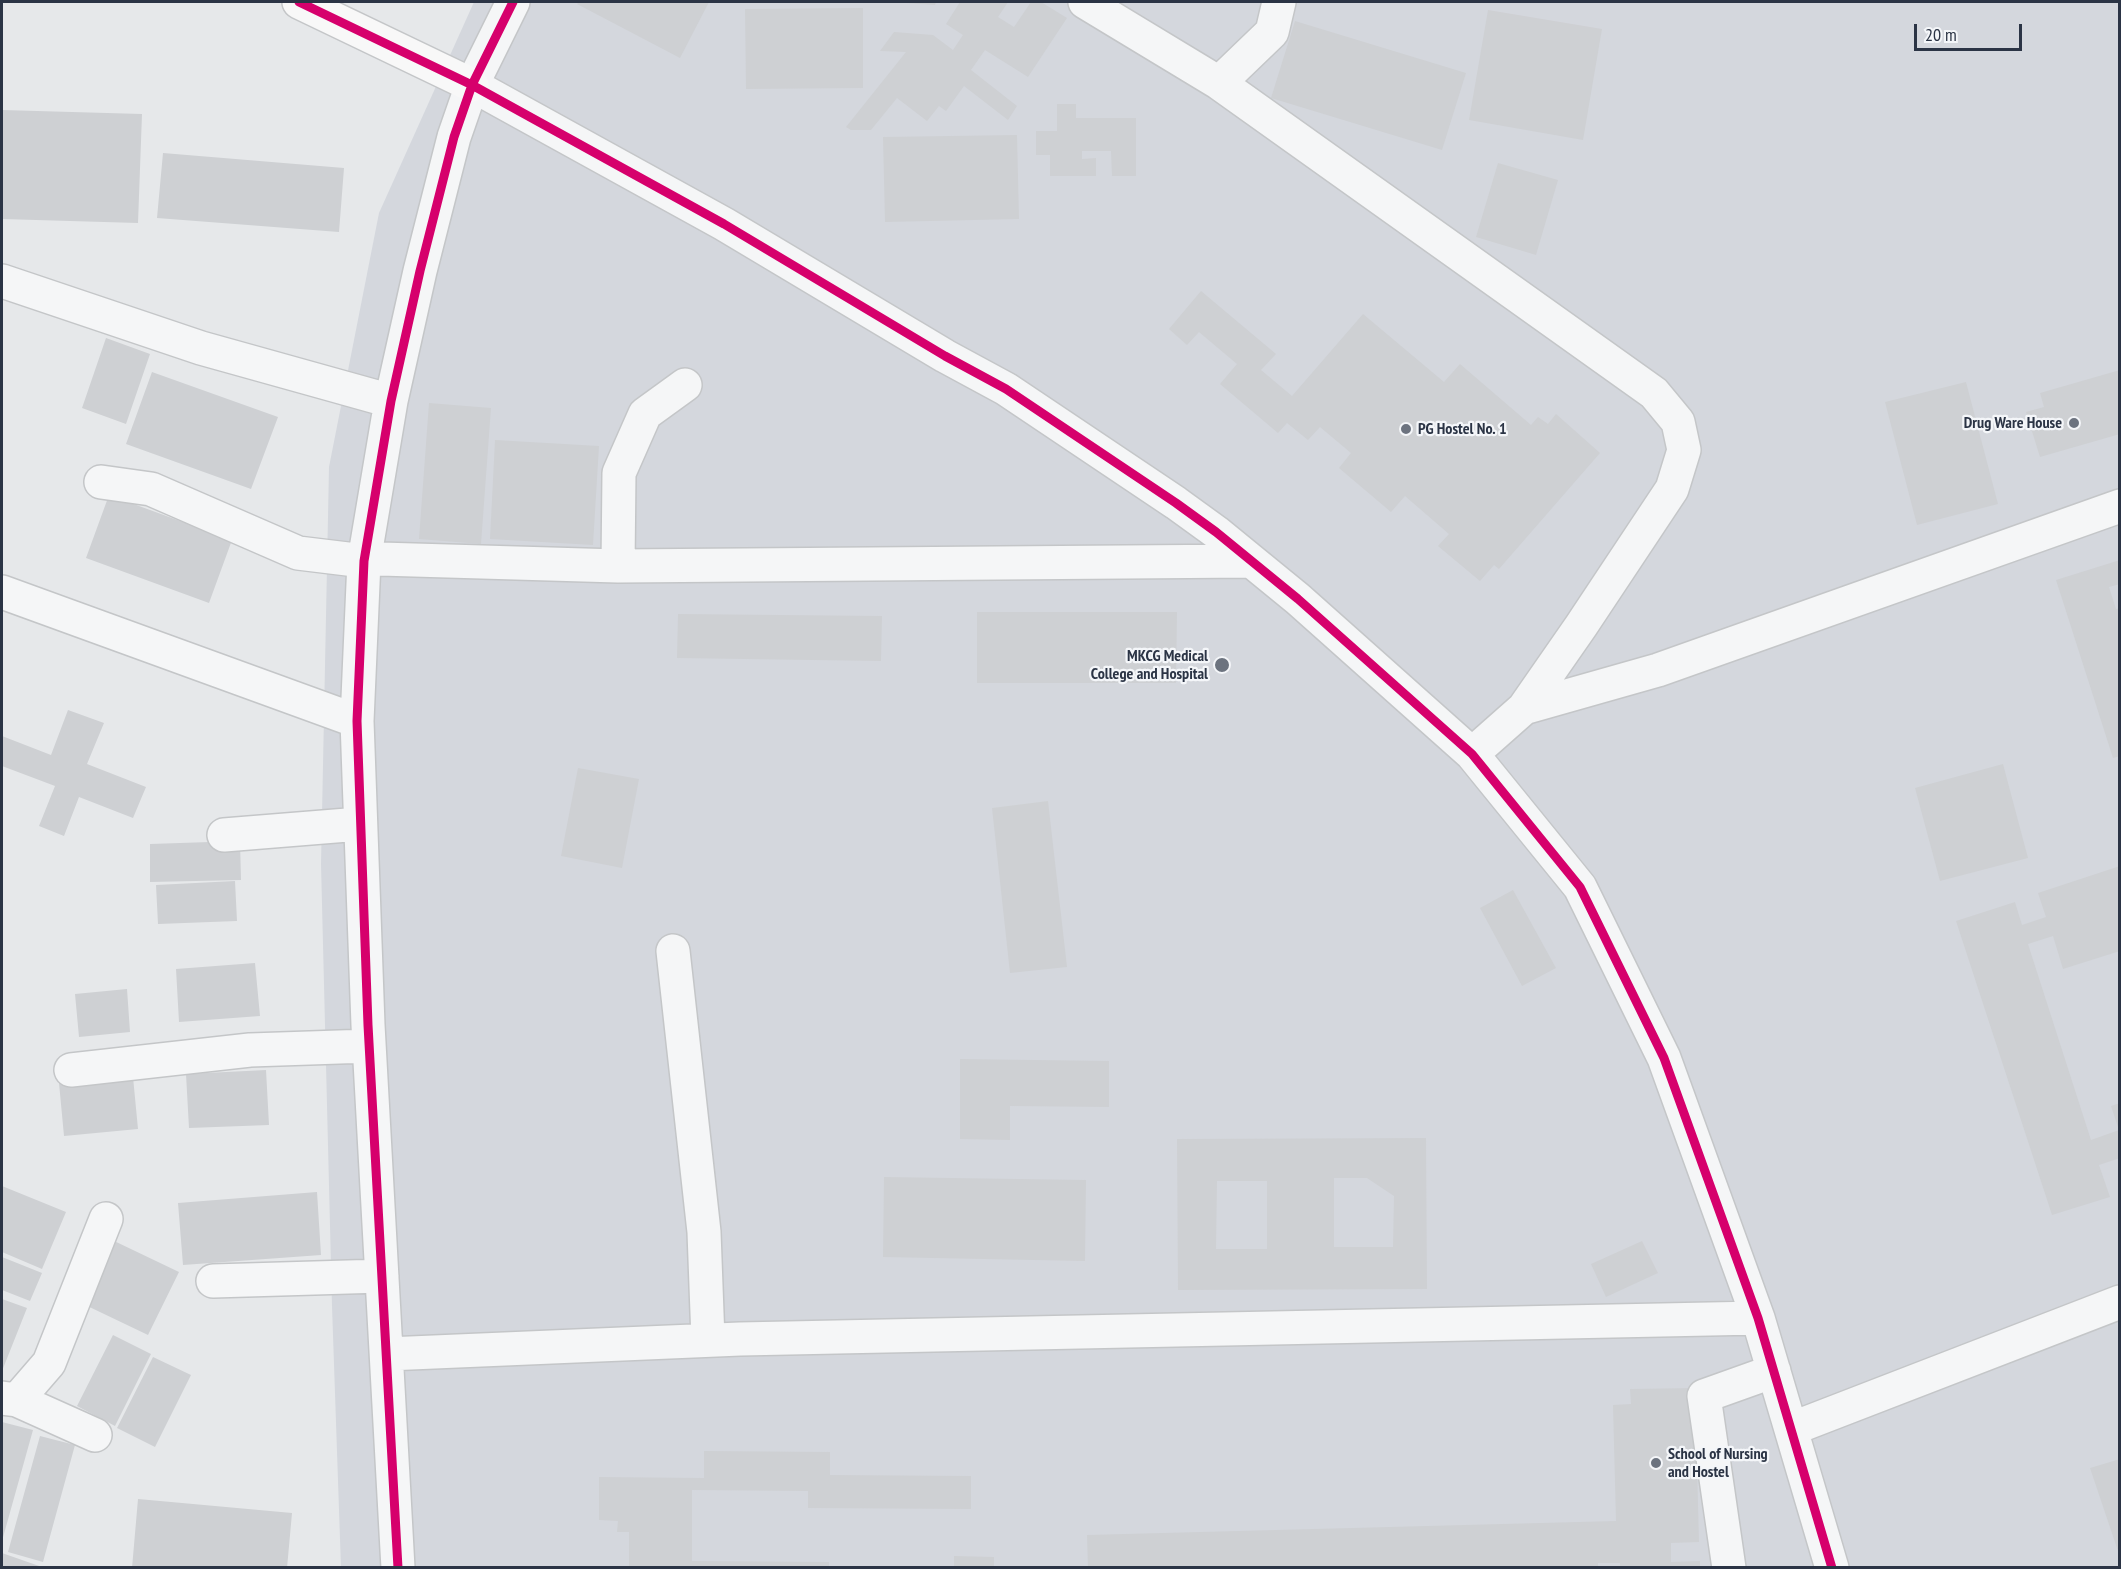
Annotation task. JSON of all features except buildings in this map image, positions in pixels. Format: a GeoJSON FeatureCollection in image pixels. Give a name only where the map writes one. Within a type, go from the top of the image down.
{"type":"FeatureCollection","features":[{"type":"Feature","properties":{"kind":"street"},"geometry":{"type":"LineString","coordinates":[[300,2],[472,85],[724,224],[935,350],[1006,389],[1216,531],[1298,599],[1472,754],[1580,887],[1664,1058],[1758,1318],[1833,1568]]}},
{"type":"Feature","properties":{"kind":"street"},"geometry":{"type":"LineString","coordinates":[[398,1568],[369,1046],[360,824],[357,721],[364,561],[391,401],[451,148],[472,85],[513,2]]}},
{"type":"Feature","properties":{"kind":"street"},"geometry":{"type":"LineString","coordinates":[[1084,2],[1219,83],[1654,393],[1678,422],[1684,450],[1672,489],[1581,627],[1524,708],[1472,754]]}},
{"type":"Feature","properties":{"kind":"street"},"geometry":{"type":"LineString","coordinates":[[1219,83],[1272,32],[1280,2]]}},
{"type":"Feature","properties":{"kind":"street"},"geometry":{"type":"LineString","coordinates":[[2,281],[201,348],[391,401]]}},
{"type":"Feature","properties":{"kind":"street"},"geometry":{"type":"LineString","coordinates":[[618,566],[619,473],[645,414],[685,385]]}},
{"type":"Feature","properties":{"kind":"street"},"geometry":{"type":"LineString","coordinates":[[101,482],[151,489],[298,553],[364,561],[380,559],[618,566],[1251,561]]}},
{"type":"Feature","properties":{"kind":"street"},"geometry":{"type":"LineString","coordinates":[[1524,708],[1658,670],[2120,506]]}},
{"type":"Feature","properties":{"kind":"street"},"geometry":{"type":"LineString","coordinates":[[2,592],[357,721]]}},
{"type":"Feature","properties":{"kind":"street"},"geometry":{"type":"LineString","coordinates":[[224,835],[360,824]]}},
{"type":"Feature","properties":{"kind":"street"},"geometry":{"type":"LineString","coordinates":[[673,951],[704,1232],[708,1341]]}},
{"type":"Feature","properties":{"kind":"street"},"geometry":{"type":"LineString","coordinates":[[71,1070],[250,1050],[369,1046]]}},
{"type":"Feature","properties":{"kind":"street"},"geometry":{"type":"LineString","coordinates":[[95,1436],[9,1399],[49,1363],[106,1219]]}},
{"type":"Feature","properties":{"kind":"street"},"geometry":{"type":"LineString","coordinates":[[213,1281],[382,1276]]}},
{"type":"Feature","properties":{"kind":"street"},"geometry":{"type":"LineString","coordinates":[[1791,1429],[2120,1302]]}},
{"type":"Feature","properties":{"kind":"street"},"geometry":{"type":"LineString","coordinates":[[387,1354],[708,1341],[1758,1318]]}},
{"type":"Feature","properties":{"kind":"street"},"geometry":{"type":"LineString","coordinates":[[1729,1568],[1704,1396],[1774,1371]]}},
{"type":"Feature","properties":{"kind":"shaded area","name":"MKCG Medical College and Hospital"},"geometry":{"type":"Polygon","coordinates":[[[474,2],[2119,2],[2119,1567],[341,1568],[321,864],[329,467],[379,213],[474,2]]]}},
{"type":"Feature","properties":{"kind":"cycle path"},"geometry":{"type":"LineString","coordinates":[[299,2],[472,85],[724,224],[945,356],[1006,389],[1216,532],[1298,599],[1472,754],[1580,887],[1664,1058],[1758,1318],[1832,1568]]}},
{"type":"Feature","properties":{"kind":"cycle path"},"geometry":{"type":"LineString","coordinates":[[398,1568],[368,1025],[357,721],[364,561],[391,401],[420,271],[454,137],[472,85],[513,2]]}},
{"type":"Feature","properties":{"kind":"place","name":"Drug Ware House"},"geometry":{"type":"Point","coordinates":[2074,423]}},
{"type":"Feature","properties":{"kind":"place","name":"PG Hostel No. 1"},"geometry":{"type":"Point","coordinates":[1406,429]}},
{"type":"Feature","properties":{"kind":"place","name":"MKCG Medical College and Hospital"},"geometry":{"type":"Point","coordinates":[1222,665]}},
{"type":"Feature","properties":{"kind":"place","name":"School of Nursing and Hostel"},"geometry":{"type":"Point","coordinates":[1656,1463]}}]}
